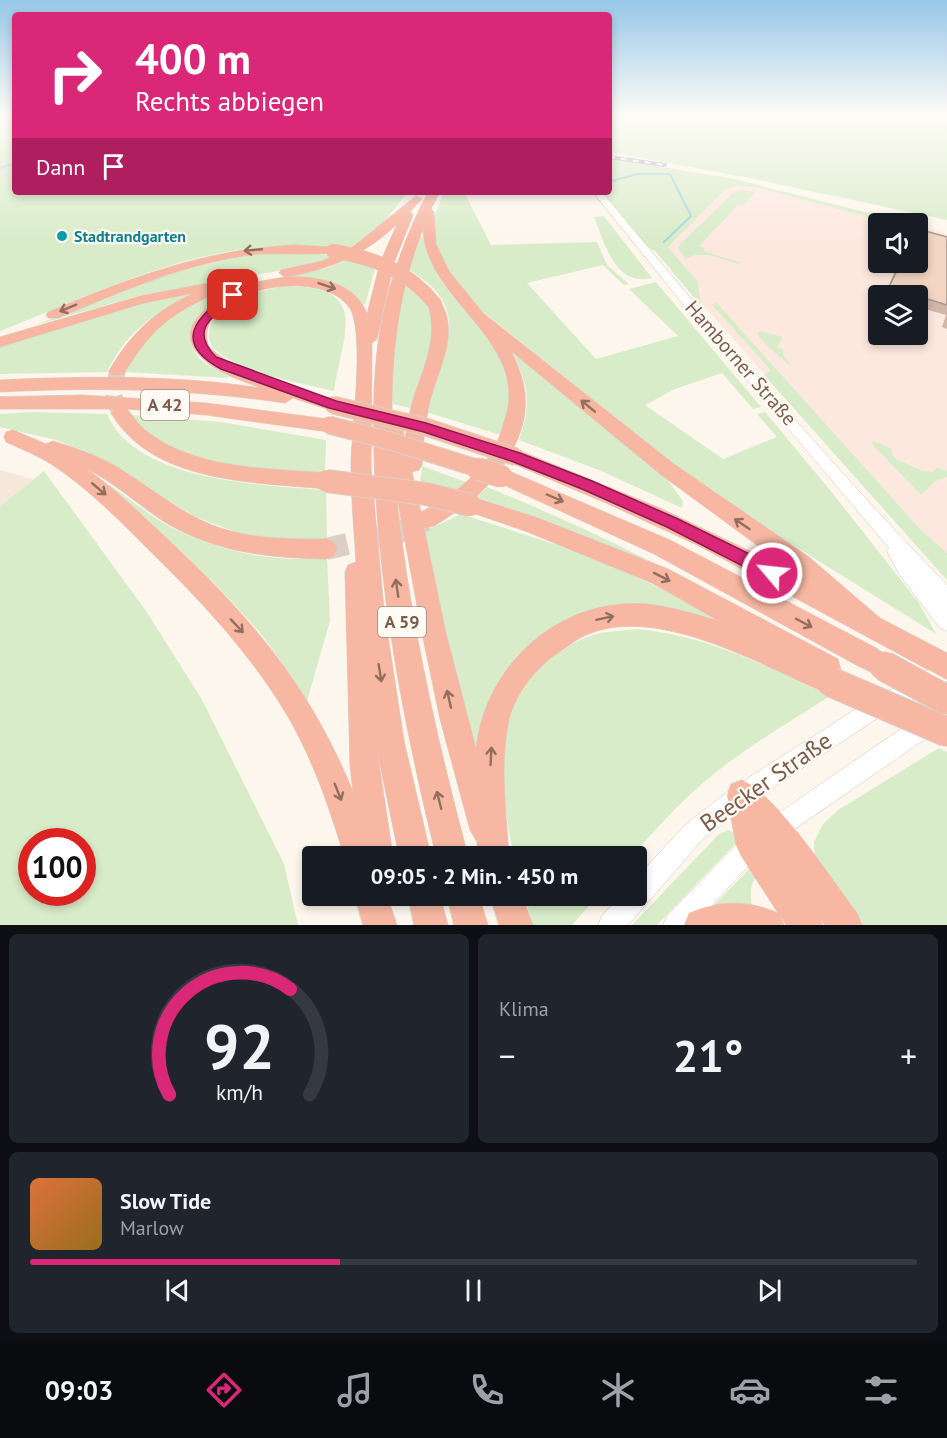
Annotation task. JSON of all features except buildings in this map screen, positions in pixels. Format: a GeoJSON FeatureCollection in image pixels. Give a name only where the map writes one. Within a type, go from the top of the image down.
{"type":"FeatureCollection","features":[{"type":"Feature","properties":{"kind":"highway"},"geometry":{"type":"LineString","coordinates":[[0,342],[140,300],[317,267],[348,257],[370,243],[425,196]]}},
{"type":"Feature","properties":{"kind":"highway"},"geometry":{"type":"LineString","coordinates":[[417,512],[441,512],[477,484],[500,457],[513,431],[518,409],[519,387],[511,363],[500,343],[449,282],[434,257],[425,228],[425,196]]}},
{"type":"Feature","properties":{"kind":"highway","name":"A 59"},"geometry":{"type":"LineString","coordinates":[[413,846],[391,743],[379,666],[360,461],[373,384],[395,294],[425,196]]}},
{"type":"Feature","properties":{"kind":"highway"},"geometry":{"type":"LineString","coordinates":[[0,336],[146,277],[207,258],[269,249],[333,251],[367,258],[398,269],[426,290],[440,314],[442,331],[439,352],[421,401],[417,512],[419,566],[454,719],[490,846]]}},
{"type":"Feature","properties":{"kind":"highway"},"geometry":{"type":"LineString","coordinates":[[117,371],[136,339],[170,310],[210,291],[253,279]]}},
{"type":"Feature","properties":{"kind":"highway"},"geometry":{"type":"LineString","coordinates":[[333,405],[240,372],[212,359],[199,341],[199,330],[203,321],[218,305],[251,287],[294,280],[334,288],[352,302],[361,316],[373,384],[417,512]]}},
{"type":"Feature","properties":{"kind":"highway"},"geometry":{"type":"LineString","coordinates":[[480,317],[667,470],[801,564],[871,625]]}},
{"type":"Feature","properties":{"kind":"highway","name":"A 42"},"geometry":{"type":"LineString","coordinates":[[0,386],[109,383],[198,387],[271,394],[333,405],[426,427],[516,457],[673,523],[871,625],[947,668]]}},
{"type":"Feature","properties":{"kind":"highway","name":"A 59"},"geometry":{"type":"LineString","coordinates":[[373,384],[400,611],[424,741],[450,846]]}},
{"type":"Feature","properties":{"kind":"highway","name":"A 42"},"geometry":{"type":"LineString","coordinates":[[0,404],[148,403],[230,410],[329,425],[409,446],[501,476],[576,507],[662,547],[947,700]]}},
{"type":"Feature","properties":{"kind":"highway"},"geometry":{"type":"LineString","coordinates":[[120,413],[129,427],[143,440],[157,450],[179,459],[228,470],[426,494],[530,524],[660,576],[837,679]]}},
{"type":"Feature","properties":{"kind":"highway"},"geometry":{"type":"LineString","coordinates":[[7,435],[83,458],[114,475],[152,503],[189,525],[222,537],[273,549],[326,549]]}},
{"type":"Feature","properties":{"kind":"highway"},"geometry":{"type":"LineString","coordinates":[[7,435],[57,458],[120,507],[180,565],[245,634],[298,710],[325,759],[357,846]]}},
{"type":"Feature","properties":{"kind":"highway"},"geometry":{"type":"LineString","coordinates":[[363,510],[355,531],[364,766],[375,846]]}},
{"type":"Feature","properties":{"kind":"highway"},"geometry":{"type":"LineString","coordinates":[[493,846],[490,758],[494,723],[506,692],[525,664],[549,642],[582,622],[617,615],[651,616],[688,622],[837,679],[947,731]]}},
{"type":"Feature","properties":{"kind":"highway"},"geometry":{"type":"LineString","coordinates":[[742,795],[806,925]]}},
{"type":"Feature","properties":{"kind":"highway"},"geometry":{"type":"LineString","coordinates":[[764,837],[844,925]]}},
{"type":"Feature","properties":{"kind":"highway"},"geometry":{"type":"LineString","coordinates":[[374,906],[380,925]]}},
{"type":"Feature","properties":{"kind":"highway"},"geometry":{"type":"LineString","coordinates":[[383,906],[386,925]]}},
{"type":"Feature","properties":{"kind":"highway"},"geometry":{"type":"LineString","coordinates":[[426,906],[431,925]]}},
{"type":"Feature","properties":{"kind":"highway"},"geometry":{"type":"LineString","coordinates":[[466,906],[471,925]]}},
{"type":"Feature","properties":{"kind":"highway"},"geometry":{"type":"LineString","coordinates":[[509,906],[516,925]]}},
{"type":"Feature","properties":{"kind":"highway"},"geometry":{"type":"LineString","coordinates":[[701,925],[736,918],[767,925]]}},
{"type":"Feature","properties":{"kind":"street","name":"Hamborner Straße"},"geometry":{"type":"LineString","coordinates":[[599,195],[687,302],[886,533],[947,598]]}},
{"type":"Feature","properties":{"kind":"street","name":"Hamborner Straße"},"geometry":{"type":"LineString","coordinates":[[886,533],[905,568],[947,622]]}},
{"type":"Feature","properties":{"kind":"street","name":"Beecker Straße"},"geometry":{"type":"LineString","coordinates":[[611,925],[695,831],[742,795],[866,714],[947,668]]}},
{"type":"Feature","properties":{"kind":"street"},"geometry":{"type":"LineString","coordinates":[[676,925],[764,837],[910,736],[947,715]]}},
{"type":"Feature","properties":{"kind":"shaded area"},"geometry":{"type":"Polygon","coordinates":[[[735,179],[868,213],[868,273],[928,273],[928,229],[947,234],[947,580],[656,252],[735,179]]]}},
{"type":"Feature","properties":{"kind":"shaded area"},"geometry":{"type":"Polygon","coordinates":[[[0,470],[33,479],[0,506],[0,470]]]}},
{"type":"Feature","properties":{"kind":"green space"},"geometry":{"type":"Polygon","coordinates":[[[0,158],[12,158],[12,195],[406,195],[375,233],[352,250],[303,246],[257,248],[213,254],[129,279],[0,331],[0,158]]]}},
{"type":"Feature","properties":{"kind":"green space"},"geometry":{"type":"Polygon","coordinates":[[[612,158],[735,179],[868,213],[868,217],[754,187],[738,186],[726,189],[668,247],[698,282],[701,306],[656,252],[644,245],[603,195],[612,195],[612,158]]]}},
{"type":"Feature","properties":{"kind":"green space"},"geometry":{"type":"Polygon","coordinates":[[[642,158],[947,158],[947,220],[928,216],[928,213],[914,213],[642,158]]]}},
{"type":"Feature","properties":{"kind":"green space"},"geometry":{"type":"Polygon","coordinates":[[[741,190],[756,192],[743,206],[738,205],[699,246],[705,248],[703,251],[738,262],[742,261],[738,264],[709,255],[695,255],[686,259],[678,249],[680,244],[733,193],[741,190]]]}},
{"type":"Feature","properties":{"kind":"green space"},"geometry":{"type":"Polygon","coordinates":[[[443,195],[466,195],[491,245],[597,242],[607,265],[629,284],[624,285],[603,265],[527,283],[596,359],[678,336],[629,289],[656,282],[761,407],[753,409],[722,373],[675,389],[645,405],[723,459],[777,437],[757,414],[765,412],[919,603],[936,634],[711,494],[478,308],[438,260],[432,222],[443,195]]]}},
{"type":"Feature","properties":{"kind":"green space"},"geometry":{"type":"Polygon","coordinates":[[[604,216],[652,278],[639,279],[629,276],[613,261],[594,217],[604,216]]]}},
{"type":"Feature","properties":{"kind":"green space"},"geometry":{"type":"Polygon","coordinates":[[[420,236],[423,237],[430,258],[441,277],[484,329],[506,365],[511,392],[504,436],[426,412],[445,353],[449,335],[449,318],[443,301],[430,285],[409,270],[420,236]]]}},
{"type":"Feature","properties":{"kind":"green space"},"geometry":{"type":"Polygon","coordinates":[[[267,253],[340,256],[301,267],[137,296],[36,325],[149,281],[207,264],[267,253]]]}},
{"type":"Feature","properties":{"kind":"green space"},"geometry":{"type":"Polygon","coordinates":[[[352,258],[376,265],[365,305],[299,278],[277,278],[324,269],[352,258]]]}},
{"type":"Feature","properties":{"kind":"green space"},"geometry":{"type":"Polygon","coordinates":[[[405,280],[430,304],[437,331],[414,409],[393,404],[390,393],[395,327],[405,280]]]}},
{"type":"Feature","properties":{"kind":"green space"},"geometry":{"type":"Polygon","coordinates":[[[258,282],[218,300],[196,320],[191,332],[192,345],[200,359],[230,378],[123,372],[156,325],[211,293],[258,282]]]}},
{"type":"Feature","properties":{"kind":"green space"},"geometry":{"type":"Polygon","coordinates":[[[287,286],[314,288],[331,295],[341,304],[345,317],[345,333],[334,391],[254,371],[225,357],[212,347],[209,332],[212,320],[221,310],[246,296],[287,286]]]}},
{"type":"Feature","properties":{"kind":"green space"},"geometry":{"type":"Polygon","coordinates":[[[201,290],[171,305],[146,322],[124,344],[107,372],[0,374],[0,345],[140,303],[201,290]]]}},
{"type":"Feature","properties":{"kind":"green space"},"geometry":{"type":"Polygon","coordinates":[[[716,302],[920,529],[947,553],[947,580],[764,375],[770,371],[768,367],[712,305],[716,302]]]}},
{"type":"Feature","properties":{"kind":"green space"},"geometry":{"type":"Polygon","coordinates":[[[760,331],[783,337],[777,347],[783,349],[783,355],[792,366],[760,338],[757,334],[760,331]]]}},
{"type":"Feature","properties":{"kind":"green space"},"geometry":{"type":"Polygon","coordinates":[[[510,349],[662,472],[683,501],[682,508],[599,470],[519,440],[526,415],[526,393],[521,372],[510,349]]]}},
{"type":"Feature","properties":{"kind":"green space"},"geometry":{"type":"Polygon","coordinates":[[[34,412],[107,414],[122,437],[144,454],[172,467],[204,476],[270,486],[326,490],[327,539],[275,541],[238,533],[196,517],[88,453],[56,440],[0,427],[0,414],[34,412]]]}},
{"type":"Feature","properties":{"kind":"green space"},"geometry":{"type":"Polygon","coordinates":[[[131,415],[221,422],[326,440],[325,474],[247,467],[193,456],[168,447],[147,433],[131,415]]]}},
{"type":"Feature","properties":{"kind":"green space"},"geometry":{"type":"Polygon","coordinates":[[[873,441],[892,449],[892,455],[896,459],[923,471],[933,472],[937,467],[946,471],[947,468],[947,477],[936,481],[921,495],[872,444],[873,441]]]}},
{"type":"Feature","properties":{"kind":"green space"},"geometry":{"type":"Polygon","coordinates":[[[422,466],[468,483],[455,494],[420,486],[422,466]]]}},
{"type":"Feature","properties":{"kind":"green space"},"geometry":{"type":"Polygon","coordinates":[[[44,471],[146,611],[201,698],[284,864],[298,925],[0,925],[0,506],[44,471]]]}},
{"type":"Feature","properties":{"kind":"green space"},"geometry":{"type":"Polygon","coordinates":[[[110,485],[164,523],[218,546],[254,555],[290,559],[327,558],[330,621],[307,701],[275,653],[237,607],[165,536],[108,486],[110,485]]]}},
{"type":"Feature","properties":{"kind":"green space"},"geometry":{"type":"Polygon","coordinates":[[[487,487],[597,535],[704,588],[475,499],[487,487]]]}},
{"type":"Feature","properties":{"kind":"green space"},"geometry":{"type":"Polygon","coordinates":[[[461,514],[579,552],[654,585],[757,638],[579,615],[544,633],[517,656],[496,687],[476,762],[431,567],[425,531],[461,514]]]}},
{"type":"Feature","properties":{"kind":"green space"},"geometry":{"type":"Polygon","coordinates":[[[636,629],[662,632],[712,645],[759,663],[830,696],[733,759],[693,791],[641,846],[512,846],[504,802],[503,764],[504,744],[514,706],[535,673],[556,655],[579,641],[607,632],[636,629]]]}},
{"type":"Feature","properties":{"kind":"green space"},"geometry":{"type":"Polygon","coordinates":[[[939,748],[947,752],[947,925],[857,925],[815,859],[814,842],[823,824],[838,810],[939,748]]]}},
{"type":"Feature","properties":{"kind":"green space"},"geometry":{"type":"Polygon","coordinates":[[[729,830],[734,833],[737,842],[657,925],[632,925],[719,834],[729,830]]]}},
{"type":"Feature","properties":{"kind":"green space"},"geometry":{"type":"Polygon","coordinates":[[[752,866],[758,875],[751,887],[752,910],[715,909],[715,904],[752,866]]]}},
{"type":"Feature","properties":{"kind":"green space"},"geometry":{"type":"Polygon","coordinates":[[[527,906],[589,906],[572,925],[533,925],[527,906]]]}},
{"type":"Feature","properties":{"kind":"waterway"},"geometry":{"type":"LineString","coordinates":[[0,168],[12,164]]}},
{"type":"Feature","properties":{"kind":"waterway"},"geometry":{"type":"LineString","coordinates":[[612,181],[637,174],[670,174],[691,216],[664,242]]}},
{"type":"Feature","properties":{"kind":"tunnel"},"geometry":{"type":"LineString","coordinates":[[117,371],[114,397],[120,413]]}},
{"type":"Feature","properties":{"kind":"tunnel"},"geometry":{"type":"LineString","coordinates":[[326,549],[400,532],[426,520]]}},
{"type":"Feature","properties":{"kind":"railway"},"geometry":{"type":"LineString","coordinates":[[617,158],[665,165]]}},
{"type":"Feature","properties":{"kind":"place","name":"Stadtrandgarten"},"geometry":{"type":"Point","coordinates":[62,236]}},
{"type":"Feature","properties":{"kind":"route"},"geometry":{"type":"LineString","coordinates":[[233,295],[207,315],[199,330],[199,341],[203,350],[212,359],[225,366],[333,405],[426,427],[516,457],[673,523],[772,573]]}}]}
